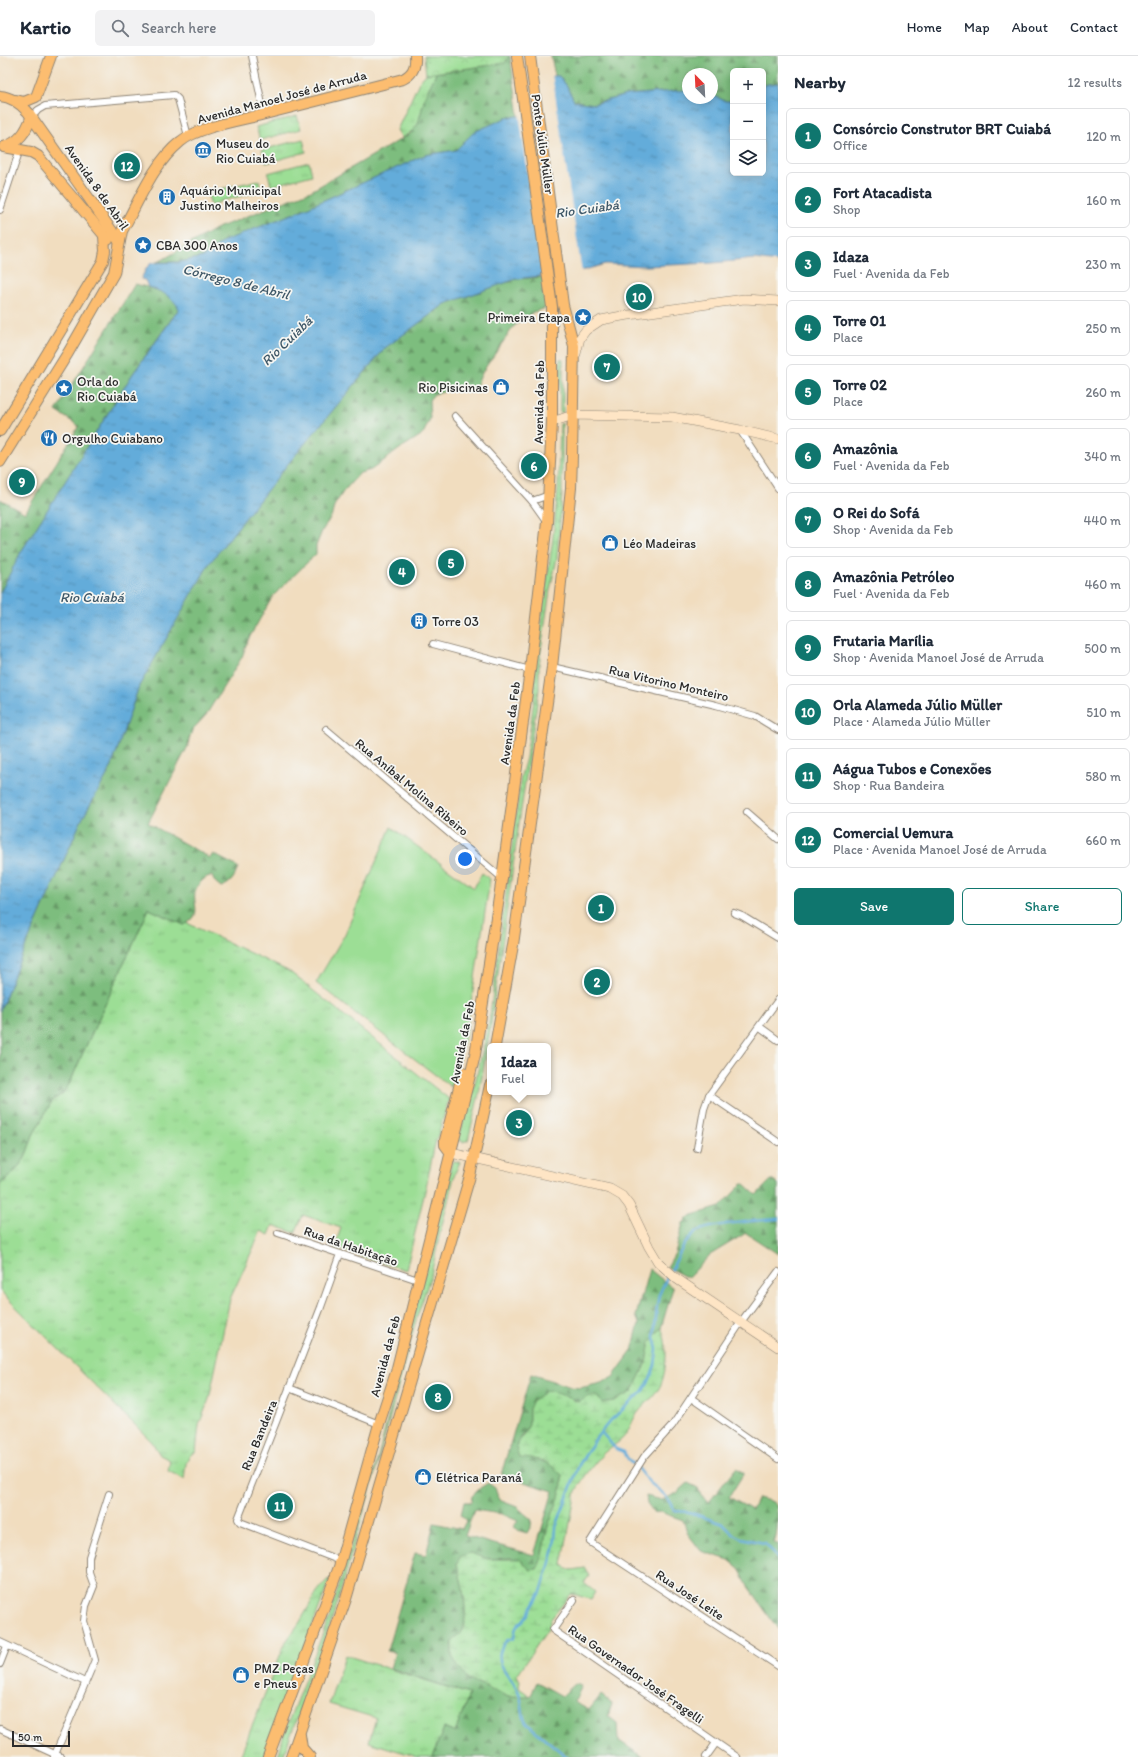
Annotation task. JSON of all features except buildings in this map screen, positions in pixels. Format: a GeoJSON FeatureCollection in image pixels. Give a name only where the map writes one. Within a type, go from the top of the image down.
{"type":"FeatureCollection","features":[{"type":"Feature","properties":{"kind":"main road"},"geometry":{"type":"LineString","coordinates":[[0,96],[24,102],[36,97],[51,56]]}},
{"type":"Feature","properties":{"kind":"main road","name":"Ponte Júlio Müller"},"geometry":{"type":"LineString","coordinates":[[517,56],[552,307]]}},
{"type":"Feature","properties":{"kind":"main road","name":"Ponte Júlio Müller"},"geometry":{"type":"LineString","coordinates":[[530,56],[563,305],[572,335],[575,358]]}},
{"type":"Feature","properties":{"kind":"main road","name":"Avenida Manoel José de Arruda"},"geometry":{"type":"LineString","coordinates":[[0,462],[68,353],[108,284],[116,266],[119,241],[122,231],[155,172],[167,155],[188,136],[226,124],[403,79],[411,75],[416,59]]}},
{"type":"Feature","properties":{"kind":"main road","name":"Avenida 8 de Abril"},"geometry":{"type":"LineString","coordinates":[[2,147],[31,152],[38,156],[104,236],[112,242],[119,241],[31,118],[22,106],[15,100]]}},
{"type":"Feature","properties":{"kind":"main road","name":"Avenida 8 de Abril"},"geometry":{"type":"LineString","coordinates":[[2,147],[12,144],[19,139],[25,132],[31,118]]}},
{"type":"Feature","properties":{"kind":"main road"},"geometry":{"type":"LineString","coordinates":[[1,428],[99,267],[105,255],[104,236]]}},
{"type":"Feature","properties":{"kind":"main road"},"geometry":{"type":"LineString","coordinates":[[99,267],[105,262],[110,261],[116,266]]}},
{"type":"Feature","properties":{"kind":"main road"},"geometry":{"type":"LineString","coordinates":[[496,1043],[513,945],[552,667],[571,488],[575,358],[580,338],[586,330],[601,320],[622,316],[744,299],[778,301]]}},
{"type":"Feature","properties":{"kind":"main road","name":"Avenida da Feb"},"geometry":{"type":"LineString","coordinates":[[268,1757],[341,1561],[379,1424],[396,1372],[451,1153],[446,1147],[445,1140],[479,1023],[502,878],[530,670],[547,522],[552,422],[552,307]]}},
{"type":"Feature","properties":{"kind":"main road"},"geometry":{"type":"LineString","coordinates":[[552,422],[573,415],[672,417],[778,439]]}},
{"type":"Feature","properties":{"kind":"main road"},"geometry":{"type":"LineString","coordinates":[[291,1757],[346,1599],[436,1297],[474,1159],[488,1095]]}},
{"type":"Feature","properties":{"kind":"main road"},"geometry":{"type":"LineString","coordinates":[[451,1153],[610,1189],[622,1196],[630,1205],[649,1247],[663,1268],[778,1347]]}},
{"type":"Feature","properties":{"kind":"main road"},"geometry":{"type":"LineString","coordinates":[[300,1734],[302,1748],[310,1757]]}},
{"type":"Feature","properties":{"kind":"street"},"geometry":{"type":"LineString","coordinates":[[252,56],[264,114]]}},
{"type":"Feature","properties":{"kind":"street"},"geometry":{"type":"LineString","coordinates":[[31,118],[38,110],[45,106],[174,95],[178,99],[188,136]]}},
{"type":"Feature","properties":{"kind":"street"},"geometry":{"type":"LineString","coordinates":[[0,210],[20,150]]}},
{"type":"Feature","properties":{"kind":"street"},"geometry":{"type":"LineString","coordinates":[[455,416],[532,501],[547,522]]}},
{"type":"Feature","properties":{"kind":"street"},"geometry":{"type":"LineString","coordinates":[[740,430],[778,488]]}},
{"type":"Feature","properties":{"kind":"street"},"geometry":{"type":"LineString","coordinates":[[532,501],[549,495]]}},
{"type":"Feature","properties":{"kind":"street"},"geometry":{"type":"LineString","coordinates":[[433,644],[530,670]]}},
{"type":"Feature","properties":{"kind":"street","name":"Rua Vitorino Monteiro"},"geometry":{"type":"LineString","coordinates":[[552,667],[716,705],[755,716],[778,730]]}},
{"type":"Feature","properties":{"kind":"street","name":"Rua Aníbal Molina Ribeiro"},"geometry":{"type":"LineString","coordinates":[[326,729],[502,878]]}},
{"type":"Feature","properties":{"kind":"street"},"geometry":{"type":"LineString","coordinates":[[747,812],[778,839]]}},
{"type":"Feature","properties":{"kind":"street"},"geometry":{"type":"LineString","coordinates":[[734,913],[742,916],[778,938]]}},
{"type":"Feature","properties":{"kind":"street"},"geometry":{"type":"LineString","coordinates":[[697,1148],[704,1109],[709,1095],[760,1027],[778,1000]]}},
{"type":"Feature","properties":{"kind":"street"},"geometry":{"type":"LineString","coordinates":[[760,1027],[778,1040]]}},
{"type":"Feature","properties":{"kind":"street"},"geometry":{"type":"LineString","coordinates":[[709,1095],[778,1142]]}},
{"type":"Feature","properties":{"kind":"street","name":"Rua da Habitação"},"geometry":{"type":"LineString","coordinates":[[278,1233],[418,1280]]}},
{"type":"Feature","properties":{"kind":"street","name":"Rua Bandeira"},"geometry":{"type":"LineString","coordinates":[[340,1254],[321,1307],[238,1519],[240,1522],[341,1561]]}},
{"type":"Feature","properties":{"kind":"street"},"geometry":{"type":"LineString","coordinates":[[778,1272],[741,1322],[691,1398],[778,1459]]}},
{"type":"Feature","properties":{"kind":"street"},"geometry":{"type":"LineString","coordinates":[[289,1388],[379,1424]]}},
{"type":"Feature","properties":{"kind":"street","name":"Rua José Leite"},"geometry":{"type":"LineString","coordinates":[[691,1398],[672,1426],[640,1463],[590,1542],[778,1666]]}},
{"type":"Feature","properties":{"kind":"street"},"geometry":{"type":"LineString","coordinates":[[0,1729],[57,1756],[85,1682],[95,1660],[84,1621],[86,1606],[94,1586],[90,1572],[89,1557],[109,1494]]}},
{"type":"Feature","properties":{"kind":"street","name":"Rua Governador José Fragelli"},"geometry":{"type":"LineString","coordinates":[[574,1600],[553,1630],[737,1757]]}},
{"type":"Feature","properties":{"kind":"street"},"geometry":{"type":"LineString","coordinates":[[0,1642],[85,1682]]}},
{"type":"Feature","properties":{"kind":"street"},"geometry":{"type":"LineString","coordinates":[[0,1664],[7,1646]]}},
{"type":"Feature","properties":{"kind":"street"},"geometry":{"type":"LineString","coordinates":[[706,1757],[716,1743]]}},
{"type":"Feature","properties":{"kind":"green space"},"geometry":{"type":"Polygon","coordinates":[[[424,56],[509,56],[505,63],[426,74],[424,56]]]}},
{"type":"Feature","properties":{"kind":"green space"},"geometry":{"type":"Polygon","coordinates":[[[482,56],[429,87],[418,124],[415,129],[402,138],[397,130],[419,82],[426,74],[482,56]]]}},
{"type":"Feature","properties":{"kind":"green space"},"geometry":{"type":"Polygon","coordinates":[[[509,56],[519,116],[508,117],[474,132],[456,150],[425,155],[302,210],[224,241],[203,257],[180,262],[156,262],[215,229],[311,191],[410,134],[418,124],[425,97],[436,73],[505,63],[509,56]]]}},
{"type":"Feature","properties":{"kind":"green space"},"geometry":{"type":"Polygon","coordinates":[[[551,56],[778,56],[778,83],[766,85],[766,68],[730,68],[730,101],[725,101],[718,98],[718,68],[682,68],[682,90],[626,95],[594,104],[574,101],[567,86],[559,76],[555,76],[551,56]]]}},
{"type":"Feature","properties":{"kind":"green space"},"geometry":{"type":"Polygon","coordinates":[[[297,116],[301,129],[260,140],[256,127],[297,116]]]}},
{"type":"Feature","properties":{"kind":"green space"},"geometry":{"type":"Polygon","coordinates":[[[303,139],[306,152],[266,163],[262,150],[303,139]]]}},
{"type":"Feature","properties":{"kind":"green space"},"geometry":{"type":"Polygon","coordinates":[[[309,162],[312,175],[271,186],[268,173],[309,162]]]}},
{"type":"Feature","properties":{"kind":"green space"},"geometry":{"type":"Polygon","coordinates":[[[259,180],[261,191],[221,201],[211,206],[207,192],[259,180]]]}},
{"type":"Feature","properties":{"kind":"green space"},"geometry":{"type":"Polygon","coordinates":[[[543,277],[547,308],[533,312],[514,326],[483,371],[474,390],[471,393],[460,387],[456,387],[434,394],[429,400],[430,419],[423,434],[371,470],[360,473],[343,492],[334,506],[332,515],[322,531],[316,546],[316,554],[273,596],[248,640],[242,657],[206,715],[193,729],[188,746],[148,823],[210,858],[213,854],[238,867],[232,880],[224,886],[221,887],[214,881],[212,876],[207,877],[202,881],[195,891],[196,909],[194,917],[184,925],[149,909],[70,1083],[63,1093],[52,1101],[33,1135],[25,1158],[15,1171],[0,1185],[0,1011],[21,957],[81,821],[111,768],[139,686],[209,564],[287,465],[385,348],[445,304],[516,279],[543,277]]]}},
{"type":"Feature","properties":{"kind":"green space"},"geometry":{"type":"Polygon","coordinates":[[[135,284],[166,294],[176,303],[179,308],[132,375],[21,552],[0,593],[0,499],[25,513],[79,426],[56,411],[135,284]]]}},
{"type":"Feature","properties":{"kind":"green space"},"geometry":{"type":"Polygon","coordinates":[[[560,359],[563,359],[563,413],[560,412],[560,359]]]}},
{"type":"Feature","properties":{"kind":"green space"},"geometry":{"type":"Polygon","coordinates":[[[562,423],[562,494],[557,558],[550,590],[542,643],[539,665],[539,689],[491,1024],[479,1094],[468,1140],[463,1142],[459,1140],[459,1137],[476,1079],[489,1023],[521,776],[526,758],[535,693],[535,663],[552,545],[558,490],[560,424],[562,423]]]}},
{"type":"Feature","properties":{"kind":"green space"},"geometry":{"type":"Polygon","coordinates":[[[391,827],[474,888],[482,873],[490,879],[467,1030],[451,1087],[316,983],[345,934],[391,827]]]}},
{"type":"Feature","properties":{"kind":"green space"},"geometry":{"type":"Polygon","coordinates":[[[149,909],[184,925],[187,923],[290,972],[449,1099],[434,1148],[406,1270],[334,1248],[341,1228],[303,1215],[295,1233],[273,1225],[269,1235],[261,1231],[230,1299],[209,1399],[199,1425],[196,1452],[187,1459],[184,1479],[168,1471],[170,1460],[160,1455],[152,1442],[0,1291],[0,1185],[15,1171],[25,1158],[33,1135],[52,1101],[63,1093],[70,1083],[149,909]]]}},
{"type":"Feature","properties":{"kind":"green space"},"geometry":{"type":"Polygon","coordinates":[[[452,1162],[460,1162],[455,1173],[431,1275],[416,1320],[375,1473],[335,1611],[283,1757],[278,1757],[285,1730],[329,1618],[377,1461],[452,1162]]]}},
{"type":"Feature","properties":{"kind":"green space"},"geometry":{"type":"Polygon","coordinates":[[[771,1180],[778,1184],[778,1254],[746,1233],[710,1255],[688,1278],[667,1267],[675,1253],[683,1223],[690,1216],[720,1207],[743,1183],[756,1195],[771,1180]]]}},
{"type":"Feature","properties":{"kind":"green space"},"geometry":{"type":"Polygon","coordinates":[[[649,1269],[673,1288],[661,1328],[650,1342],[646,1363],[632,1392],[614,1401],[602,1403],[578,1402],[565,1396],[529,1409],[529,1425],[520,1438],[535,1459],[550,1464],[562,1475],[561,1489],[547,1530],[541,1560],[537,1569],[530,1571],[511,1558],[488,1559],[470,1553],[457,1564],[463,1588],[465,1623],[463,1630],[452,1642],[452,1656],[467,1678],[507,1696],[530,1696],[537,1682],[562,1696],[575,1684],[582,1686],[574,1702],[589,1710],[601,1695],[612,1704],[608,1716],[617,1723],[618,1740],[643,1757],[432,1757],[444,1728],[455,1733],[469,1694],[390,1668],[395,1653],[387,1651],[415,1553],[426,1555],[434,1523],[462,1529],[466,1521],[461,1515],[464,1502],[471,1502],[472,1496],[488,1483],[495,1488],[499,1500],[517,1507],[532,1520],[531,1526],[527,1533],[513,1527],[518,1521],[502,1514],[474,1510],[465,1536],[534,1555],[553,1491],[501,1475],[531,1374],[571,1387],[580,1388],[601,1383],[613,1377],[632,1351],[639,1323],[636,1316],[649,1269]]]}},
{"type":"Feature","properties":{"kind":"green space"},"geometry":{"type":"Polygon","coordinates":[[[661,1328],[664,1334],[666,1359],[661,1384],[656,1394],[636,1415],[620,1441],[607,1450],[597,1460],[576,1491],[562,1565],[571,1570],[585,1568],[589,1576],[584,1583],[595,1592],[591,1599],[571,1594],[551,1619],[548,1629],[517,1675],[520,1681],[519,1688],[530,1696],[507,1696],[467,1678],[458,1667],[452,1656],[452,1642],[462,1632],[465,1623],[464,1597],[457,1564],[460,1557],[470,1553],[488,1559],[520,1559],[530,1570],[537,1569],[541,1560],[549,1523],[561,1489],[562,1475],[552,1466],[543,1461],[519,1458],[516,1447],[529,1425],[529,1409],[533,1400],[548,1390],[578,1402],[589,1396],[597,1396],[602,1403],[614,1401],[632,1392],[646,1363],[650,1342],[661,1328]]]}},
{"type":"Feature","properties":{"kind":"green space"},"geometry":{"type":"Polygon","coordinates":[[[736,1468],[744,1473],[729,1497],[752,1510],[758,1498],[770,1501],[776,1505],[777,1524],[774,1543],[778,1544],[778,1629],[747,1585],[739,1568],[729,1560],[701,1551],[688,1534],[683,1520],[660,1512],[654,1513],[647,1503],[646,1496],[662,1500],[677,1493],[688,1483],[698,1488],[701,1496],[709,1502],[736,1468]]]}},
{"type":"Feature","properties":{"kind":"green space"},"geometry":{"type":"Polygon","coordinates":[[[330,1579],[263,1757],[240,1757],[285,1643],[300,1622],[317,1592],[327,1580],[330,1579]]]}},
{"type":"Feature","properties":{"kind":"green space"},"geometry":{"type":"Polygon","coordinates":[[[345,1655],[469,1694],[455,1733],[444,1728],[432,1757],[418,1757],[369,1742],[376,1718],[329,1704],[345,1655]]]}},
{"type":"Feature","properties":{"kind":"water"},"geometry":{"type":"Polygon","coordinates":[[[548,76],[559,76],[567,86],[574,101],[594,104],[626,95],[682,90],[682,104],[718,104],[718,98],[725,101],[730,101],[730,176],[766,176],[766,85],[778,83],[778,262],[754,259],[713,263],[647,266],[605,264],[581,271],[516,279],[445,304],[385,348],[287,465],[209,564],[139,686],[111,768],[81,821],[21,957],[0,1011],[0,593],[21,552],[132,375],[179,309],[174,301],[161,292],[148,287],[145,280],[141,279],[147,267],[151,263],[180,262],[203,257],[224,241],[302,210],[425,155],[456,150],[474,132],[508,117],[519,116],[548,76]]]}},
{"type":"Feature","properties":{"kind":"pier"},"geometry":{"type":"Polygon","coordinates":[[[547,74],[552,74],[582,273],[543,279],[519,113],[529,89],[547,74]]]}},
{"type":"Feature","properties":{"kind":"waterway"},"geometry":{"type":"LineString","coordinates":[[671,1270],[685,1244],[696,1232],[712,1227],[748,1221],[778,1219]]}},
{"type":"Feature","properties":{"kind":"waterway"},"geometry":{"type":"LineString","coordinates":[[567,1757],[526,1723],[523,1716],[519,1693],[516,1686],[503,1668],[499,1656],[506,1641],[514,1638],[517,1626],[523,1622],[541,1592],[554,1549],[556,1527],[579,1465],[596,1438],[610,1421],[642,1392],[650,1379],[655,1365],[657,1349],[654,1337],[657,1306],[659,1295],[668,1275]]}},
{"type":"Feature","properties":{"kind":"waterway"},"geometry":{"type":"LineString","coordinates":[[601,1432],[616,1449],[624,1452],[628,1459],[639,1469],[649,1482],[665,1495],[675,1511],[689,1512],[723,1524],[733,1534],[741,1538],[764,1543],[778,1559]]}},
{"type":"Feature","properties":{"kind":"place","name":"Museu do Rio Cuiabá"},"geometry":{"type":"Point","coordinates":[203,150]}},
{"type":"Feature","properties":{"kind":"place","name":"Comercial Uemura"},"geometry":{"type":"Point","coordinates":[127,166]}},
{"type":"Feature","properties":{"kind":"place","name":"Aquário Municipal Justino Malheiros"},"geometry":{"type":"Point","coordinates":[167,197]}},
{"type":"Feature","properties":{"kind":"place","name":"CBA 300 Anos"},"geometry":{"type":"Point","coordinates":[143,245]}},
{"type":"Feature","properties":{"kind":"place","name":"Orla Alameda Júlio Müller"},"geometry":{"type":"Point","coordinates":[639,297]}},
{"type":"Feature","properties":{"kind":"place","name":"Primeira Etapa"},"geometry":{"type":"Point","coordinates":[583,317]}},
{"type":"Feature","properties":{"kind":"place","name":"O Rei do Sofá"},"geometry":{"type":"Point","coordinates":[607,367]}},
{"type":"Feature","properties":{"kind":"place","name":"Rio Pisicinas"},"geometry":{"type":"Point","coordinates":[501,387]}},
{"type":"Feature","properties":{"kind":"place","name":"Orla do Rio Cuiabá"},"geometry":{"type":"Point","coordinates":[64,388]}},
{"type":"Feature","properties":{"kind":"place","name":"Orgulho Cuiabano"},"geometry":{"type":"Point","coordinates":[49,438]}},
{"type":"Feature","properties":{"kind":"place","name":"Amazônia"},"geometry":{"type":"Point","coordinates":[534,466]}},
{"type":"Feature","properties":{"kind":"place","name":"Frutaria Marília"},"geometry":{"type":"Point","coordinates":[22,482]}},
{"type":"Feature","properties":{"kind":"place","name":"Léo Madeiras"},"geometry":{"type":"Point","coordinates":[610,543]}},
{"type":"Feature","properties":{"kind":"place","name":"Torre 02"},"geometry":{"type":"Point","coordinates":[451,563]}},
{"type":"Feature","properties":{"kind":"place","name":"Torre 01"},"geometry":{"type":"Point","coordinates":[402,572]}},
{"type":"Feature","properties":{"kind":"place","name":"Torre 03"},"geometry":{"type":"Point","coordinates":[419,621]}},
{"type":"Feature","properties":{"kind":"place","name":"Consórcio Construtor BRT Cuiabá"},"geometry":{"type":"Point","coordinates":[601,908]}},
{"type":"Feature","properties":{"kind":"place","name":"Fort Atacadista"},"geometry":{"type":"Point","coordinates":[597,982]}},
{"type":"Feature","properties":{"kind":"place","name":"Idaza"},"geometry":{"type":"Point","coordinates":[519,1123]}},
{"type":"Feature","properties":{"kind":"place","name":"Amazônia Petróleo"},"geometry":{"type":"Point","coordinates":[438,1397]}},
{"type":"Feature","properties":{"kind":"place","name":"Elétrica Paraná"},"geometry":{"type":"Point","coordinates":[423,1477]}},
{"type":"Feature","properties":{"kind":"place","name":"Aágua Tubos e Conexões"},"geometry":{"type":"Point","coordinates":[280,1506]}},
{"type":"Feature","properties":{"kind":"place","name":"PMZ Peças e Pneus"},"geometry":{"type":"Point","coordinates":[241,1675]}},
{"type":"Feature","properties":{"kind":"water label","name":"Rio Cuiabá"},"geometry":{"type":"Point","coordinates":[587,209]}},
{"type":"Feature","properties":{"kind":"water label","name":"Córrego 8 de Abril"},"geometry":{"type":"Point","coordinates":[236,282]}},
{"type":"Feature","properties":{"kind":"water label","name":"Rio Cuiabá"},"geometry":{"type":"Point","coordinates":[287,341]}},
{"type":"Feature","properties":{"kind":"water label","name":"Rio Cuiabá"},"geometry":{"type":"Point","coordinates":[92,597]}}]}
